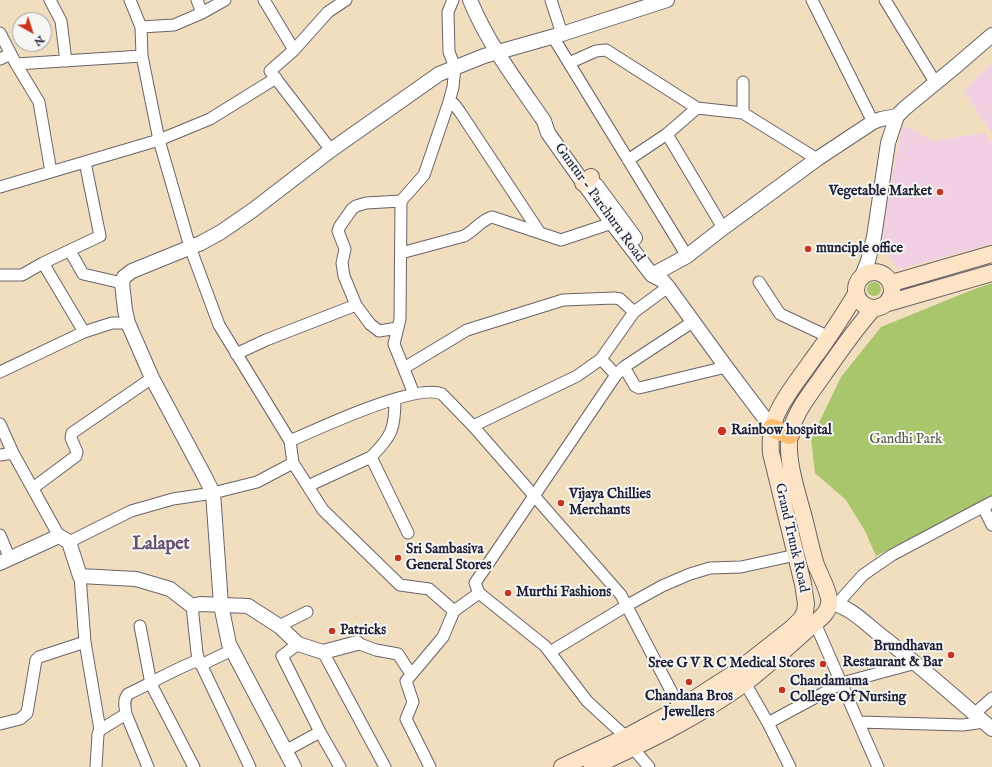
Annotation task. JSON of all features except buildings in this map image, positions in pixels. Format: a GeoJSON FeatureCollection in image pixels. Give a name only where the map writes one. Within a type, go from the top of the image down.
{"type":"FeatureCollection","features":[{"type":"Feature","properties":{"kind":"main road"},"geometry":{"type":"LineString","coordinates":[[892,283],[992,254]]}},
{"type":"Feature","properties":{"kind":"main road"},"geometry":{"type":"LineString","coordinates":[[881,306],[891,297],[893,290],[892,283],[888,277],[883,274],[876,272],[866,274],[858,281],[856,287],[856,294],[859,301],[866,307],[881,306],[992,273]]}},
{"type":"Feature","properties":{"kind":"main road","name":"Grand Trunk Road"},"geometry":{"type":"LineString","coordinates":[[592,767],[736,672],[792,628],[801,619],[805,612],[806,600],[771,453],[770,443],[772,428],[783,402],[829,337],[856,294]]}},
{"type":"Feature","properties":{"kind":"main road","name":"Grand Trunk Road"},"geometry":{"type":"LineString","coordinates":[[562,767],[687,721],[745,683],[815,624],[833,604],[828,595],[815,560],[792,472],[789,448],[790,435],[795,419],[804,403],[850,336],[881,306]]}},
{"type":"Feature","properties":{"kind":"main road"},"geometry":{"type":"LineString","coordinates":[[772,428],[790,435]]}},
{"type":"Feature","properties":{"kind":"street"},"geometry":{"type":"LineString","coordinates":[[50,0],[61,21],[66,61]]}},
{"type":"Feature","properties":{"kind":"street"},"geometry":{"type":"LineString","coordinates":[[130,0],[141,27],[142,56],[159,140],[190,247],[219,325],[290,441],[293,463],[323,510],[400,585],[429,589],[454,611]]}},
{"type":"Feature","properties":{"kind":"street"},"geometry":{"type":"LineString","coordinates":[[197,0],[202,13]]}},
{"type":"Feature","properties":{"kind":"street"},"geometry":{"type":"LineString","coordinates":[[141,27],[174,25],[202,13],[225,0]]}},
{"type":"Feature","properties":{"kind":"street"},"geometry":{"type":"LineString","coordinates":[[264,0],[294,50]]}},
{"type":"Feature","properties":{"kind":"street"},"geometry":{"type":"LineString","coordinates":[[328,0],[328,12]]}},
{"type":"Feature","properties":{"kind":"street"},"geometry":{"type":"LineString","coordinates":[[331,150],[270,71],[294,50],[328,12],[346,0]]}},
{"type":"Feature","properties":{"kind":"street"},"geometry":{"type":"LineString","coordinates":[[414,394],[394,344],[400,319],[401,201],[424,175],[453,87],[455,67],[449,52],[448,12],[453,0]]}},
{"type":"Feature","properties":{"kind":"street","name":"Guntur - Parchuru Road"},"geometry":{"type":"LineString","coordinates":[[470,0],[496,52],[544,121],[554,128],[587,180],[694,321],[726,367],[772,428]]}},
{"type":"Feature","properties":{"kind":"street"},"geometry":{"type":"LineString","coordinates":[[551,0],[557,36],[569,63],[687,256]]}},
{"type":"Feature","properties":{"kind":"street"},"geometry":{"type":"LineString","coordinates":[[294,767],[232,650],[227,637],[221,605],[212,493],[152,378],[128,323],[122,283],[124,277],[132,271],[190,247],[221,232],[253,210],[331,150],[432,78],[443,72],[496,52],[557,36],[667,0]]}},
{"type":"Feature","properties":{"kind":"street"},"geometry":{"type":"LineString","coordinates":[[812,0],[873,122]]}},
{"type":"Feature","properties":{"kind":"street"},"geometry":{"type":"LineString","coordinates":[[885,0],[935,82]]}},
{"type":"Feature","properties":{"kind":"street"},"geometry":{"type":"LineString","coordinates":[[0,33],[13,59],[39,102],[51,172]]}},
{"type":"Feature","properties":{"kind":"street"},"geometry":{"type":"LineString","coordinates":[[866,274],[874,237],[888,143],[897,116],[935,82],[992,35]]}},
{"type":"Feature","properties":{"kind":"street"},"geometry":{"type":"LineString","coordinates":[[866,274],[879,240],[892,146],[901,119],[909,110],[992,41]]}},
{"type":"Feature","properties":{"kind":"street"},"geometry":{"type":"LineString","coordinates":[[569,63],[596,51],[606,50],[697,108],[743,113],[817,159]]}},
{"type":"Feature","properties":{"kind":"street"},"geometry":{"type":"LineString","coordinates":[[0,59],[66,61],[142,56]]}},
{"type":"Feature","properties":{"kind":"street"},"geometry":{"type":"LineString","coordinates":[[0,187],[159,140],[210,119],[276,78]]}},
{"type":"Feature","properties":{"kind":"street"},"geometry":{"type":"LineString","coordinates":[[743,82],[743,113]]}},
{"type":"Feature","properties":{"kind":"street"},"geometry":{"type":"LineString","coordinates":[[449,102],[454,104],[460,112],[540,233]]}},
{"type":"Feature","properties":{"kind":"street"},"geometry":{"type":"LineString","coordinates":[[628,160],[667,134],[697,108]]}},
{"type":"Feature","properties":{"kind":"street"},"geometry":{"type":"LineString","coordinates":[[473,426],[577,376],[601,359],[660,278],[723,228],[817,159],[873,122],[897,116]]}},
{"type":"Feature","properties":{"kind":"street"},"geometry":{"type":"LineString","coordinates":[[667,134],[723,228]]}},
{"type":"Feature","properties":{"kind":"street"},"geometry":{"type":"LineString","coordinates":[[0,275],[22,275],[100,236],[84,162]]}},
{"type":"Feature","properties":{"kind":"street"},"geometry":{"type":"LineString","coordinates":[[398,328],[378,331],[370,324],[356,305],[342,269],[345,249],[338,230],[352,209],[361,204],[401,201]]}},
{"type":"Feature","properties":{"kind":"street"},"geometry":{"type":"LineString","coordinates":[[400,253],[464,236],[485,220],[492,217],[561,240],[616,219]]}},
{"type":"Feature","properties":{"kind":"street"},"geometry":{"type":"LineString","coordinates":[[70,251],[83,274],[122,283]]}},
{"type":"Feature","properties":{"kind":"street"},"geometry":{"type":"LineString","coordinates":[[44,263],[84,332]]}},
{"type":"Feature","properties":{"kind":"street"},"geometry":{"type":"LineString","coordinates":[[759,282],[780,314],[829,337]]}},
{"type":"Feature","properties":{"kind":"street"},"geometry":{"type":"LineString","coordinates":[[404,368],[467,330],[563,300],[620,299],[634,312]]}},
{"type":"Feature","properties":{"kind":"street"},"geometry":{"type":"LineString","coordinates":[[236,354],[266,340],[356,305]]}},
{"type":"Feature","properties":{"kind":"street"},"geometry":{"type":"LineString","coordinates":[[649,767],[630,742],[587,701],[545,646],[479,593],[475,583],[616,375],[624,367],[694,321]]}},
{"type":"Feature","properties":{"kind":"street"},"geometry":{"type":"LineString","coordinates":[[0,372],[84,332],[112,323],[128,323]]}},
{"type":"Feature","properties":{"kind":"street"},"geometry":{"type":"LineString","coordinates":[[601,359],[616,375]]}},
{"type":"Feature","properties":{"kind":"street"},"geometry":{"type":"LineString","coordinates":[[624,367],[635,386],[639,388],[726,367]]}},
{"type":"Feature","properties":{"kind":"street"},"geometry":{"type":"LineString","coordinates":[[33,488],[76,456],[77,452],[71,438],[72,433],[152,378]]}},
{"type":"Feature","properties":{"kind":"street"},"geometry":{"type":"LineString","coordinates":[[290,441],[360,411],[395,399],[414,394],[431,392],[442,394],[473,426],[621,595],[680,708]]}},
{"type":"Feature","properties":{"kind":"street"},"geometry":{"type":"LineString","coordinates":[[308,486],[371,457],[382,446],[389,437],[393,428],[395,418],[395,399]]}},
{"type":"Feature","properties":{"kind":"street"},"geometry":{"type":"LineString","coordinates":[[0,424],[13,453],[64,539],[80,576],[85,642],[100,730],[98,734],[96,767]]}},
{"type":"Feature","properties":{"kind":"street"},"geometry":{"type":"LineString","coordinates":[[0,455],[13,453]]}},
{"type":"Feature","properties":{"kind":"street"},"geometry":{"type":"LineString","coordinates":[[371,457],[408,532]]}},
{"type":"Feature","properties":{"kind":"street"},"geometry":{"type":"LineString","coordinates":[[0,535],[5,561],[64,539],[131,511],[173,500],[212,493],[257,482],[293,463]]}},
{"type":"Feature","properties":{"kind":"street"},"geometry":{"type":"LineString","coordinates":[[983,722],[916,663],[850,611],[833,604],[863,575],[892,555],[988,504],[992,525]]}},
{"type":"Feature","properties":{"kind":"street"},"geometry":{"type":"LineString","coordinates":[[550,652],[626,606],[662,586],[690,574],[710,568],[741,567],[796,555]]}},
{"type":"Feature","properties":{"kind":"street"},"geometry":{"type":"LineString","coordinates":[[80,576],[136,579],[170,589],[192,606],[197,653],[200,662],[250,767]]}},
{"type":"Feature","properties":{"kind":"street"},"geometry":{"type":"LineString","coordinates":[[430,767],[406,719],[413,702],[406,681],[443,637],[454,611],[479,593]]}},
{"type":"Feature","properties":{"kind":"street"},"geometry":{"type":"LineString","coordinates":[[192,606],[200,604],[248,606],[279,626],[298,644],[324,652],[357,642],[376,650],[398,654],[411,674]]}},
{"type":"Feature","properties":{"kind":"street"},"geometry":{"type":"LineString","coordinates":[[279,626],[307,612]]}},
{"type":"Feature","properties":{"kind":"street"},"geometry":{"type":"LineString","coordinates":[[815,624],[878,767]]}},
{"type":"Feature","properties":{"kind":"street"},"geometry":{"type":"LineString","coordinates":[[140,626],[151,684],[194,767]]}},
{"type":"Feature","properties":{"kind":"street"},"geometry":{"type":"LineString","coordinates":[[0,724],[20,718],[27,713],[36,660],[38,657],[85,642]]}},
{"type":"Feature","properties":{"kind":"street"},"geometry":{"type":"LineString","coordinates":[[298,644],[282,656],[320,732],[340,767]]}},
{"type":"Feature","properties":{"kind":"street"},"geometry":{"type":"LineString","coordinates":[[148,767],[126,714],[124,700],[128,694],[151,684],[180,668],[232,650]]}},
{"type":"Feature","properties":{"kind":"street"},"geometry":{"type":"LineString","coordinates":[[324,652],[385,767]]}},
{"type":"Feature","properties":{"kind":"street"},"geometry":{"type":"LineString","coordinates":[[768,723],[842,683],[916,663]]}},
{"type":"Feature","properties":{"kind":"street"},"geometry":{"type":"LineString","coordinates":[[745,683],[768,723],[790,767]]}},
{"type":"Feature","properties":{"kind":"street"},"geometry":{"type":"LineString","coordinates":[[983,722],[992,698]]}},
{"type":"Feature","properties":{"kind":"street"},"geometry":{"type":"LineString","coordinates":[[100,730],[126,714]]}},
{"type":"Feature","properties":{"kind":"street"},"geometry":{"type":"LineString","coordinates":[[859,722],[963,725],[983,722]]}},
{"type":"Feature","properties":{"kind":"street"},"geometry":{"type":"LineString","coordinates":[[285,751],[320,732]]}},
{"type":"Feature","properties":{"kind":"shaded area"},"geometry":{"type":"Polygon","coordinates":[[[992,62],[992,134],[964,91],[992,62]]]}},
{"type":"Feature","properties":{"kind":"shaded area","name":"Vegetable Market"},"geometry":{"type":"Polygon","coordinates":[[[903,125],[933,141],[985,133],[992,144],[992,244],[898,269],[878,241],[903,125]]]}},
{"type":"Feature","properties":{"kind":"green space"},"geometry":{"type":"Polygon","coordinates":[[[871,282],[877,282],[881,286],[881,292],[877,296],[871,296],[867,292],[867,286],[871,282]]]}},
{"type":"Feature","properties":{"kind":"green space","name":"Gandhi Park"},"geometry":{"type":"Polygon","coordinates":[[[992,283],[992,497],[876,556],[865,531],[846,500],[815,473],[811,439],[841,377],[881,327],[992,283]]]}},
{"type":"Feature","properties":{"kind":"place","name":"Vegetable Market"},"geometry":{"type":"Point","coordinates":[940,192]}},
{"type":"Feature","properties":{"kind":"place","name":"munciple office"},"geometry":{"type":"Point","coordinates":[808,249]}},
{"type":"Feature","properties":{"kind":"place","name":"Rainbow hospital"},"geometry":{"type":"Point","coordinates":[722,431]}},
{"type":"Feature","properties":{"kind":"place","name":"Vijaya Chillies Merchants"},"geometry":{"type":"Point","coordinates":[561,503]}},
{"type":"Feature","properties":{"kind":"place","name":"Sri Sambasiva General Stores"},"geometry":{"type":"Point","coordinates":[398,558]}},
{"type":"Feature","properties":{"kind":"place","name":"Murthi Fashions"},"geometry":{"type":"Point","coordinates":[508,593]}},
{"type":"Feature","properties":{"kind":"place","name":"Patricks"},"geometry":{"type":"Point","coordinates":[332,631]}},
{"type":"Feature","properties":{"kind":"place","name":"Brundhavan Restaurant & Bar"},"geometry":{"type":"Point","coordinates":[951,655]}},
{"type":"Feature","properties":{"kind":"place","name":"Sree G V R C Medical Stores"},"geometry":{"type":"Point","coordinates":[823,664]}},
{"type":"Feature","properties":{"kind":"place","name":"Chandana Bros Jewellers"},"geometry":{"type":"Point","coordinates":[689,682]}},
{"type":"Feature","properties":{"kind":"place","name":"Chandamama College Of Nursing"},"geometry":{"type":"Point","coordinates":[782,690]}},
{"type":"Feature","properties":{"kind":"district","name":"Lalapet"},"geometry":{"type":"Point","coordinates":[161,545]}}]}
